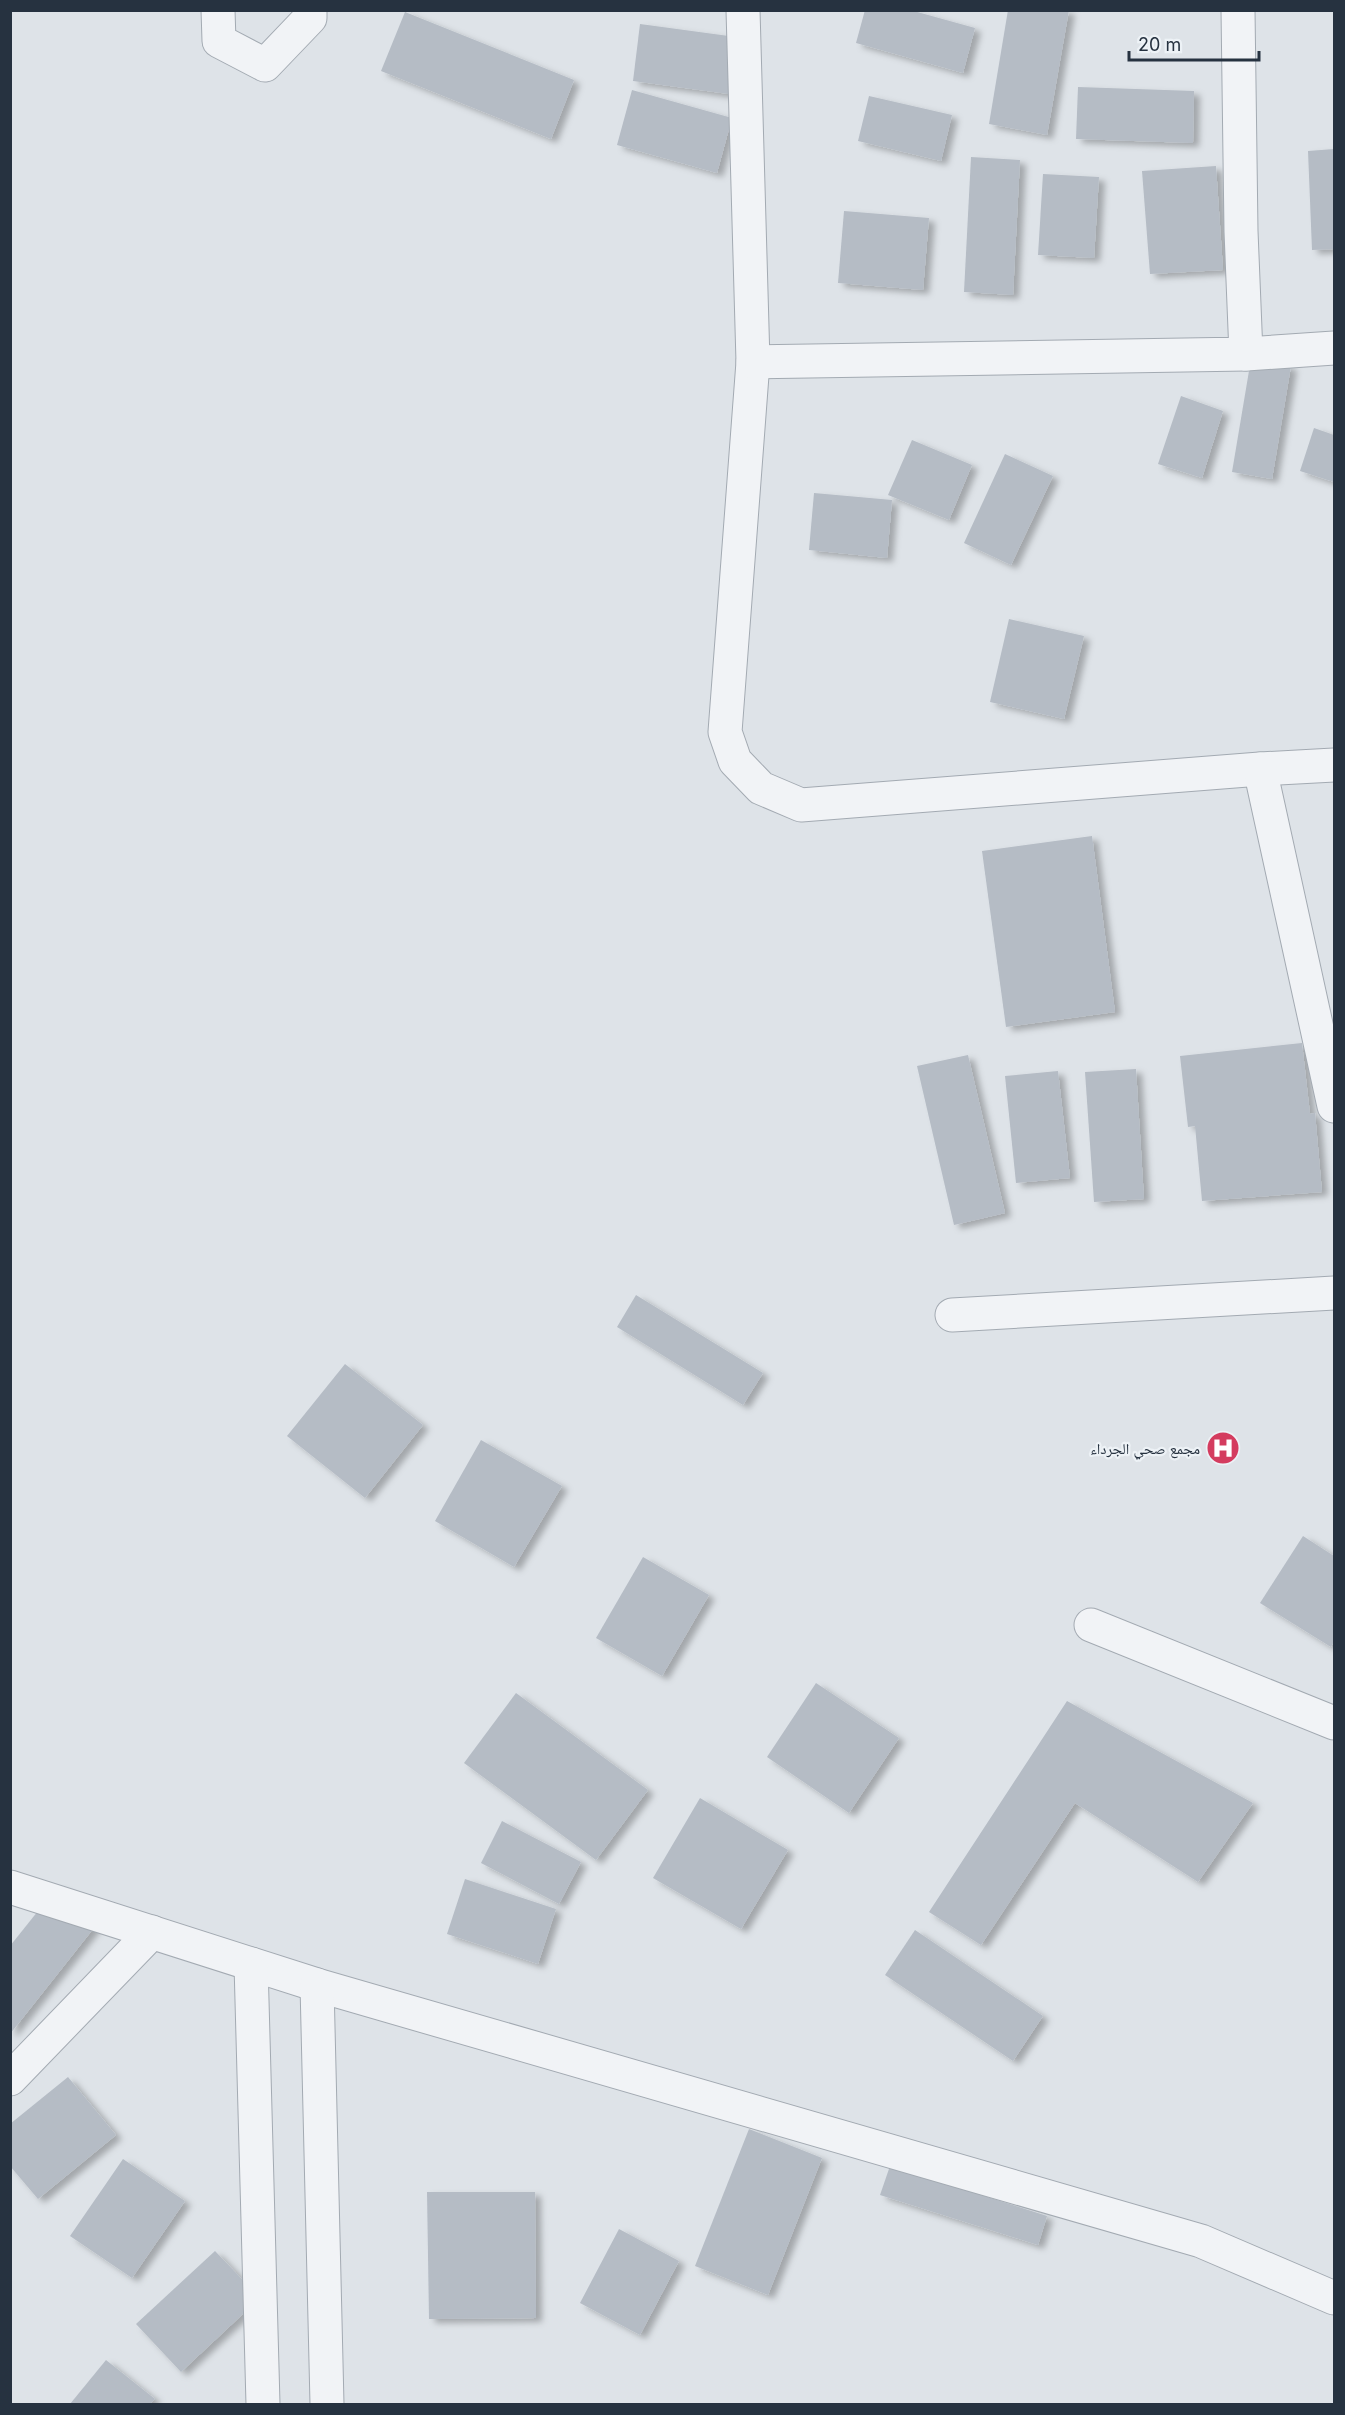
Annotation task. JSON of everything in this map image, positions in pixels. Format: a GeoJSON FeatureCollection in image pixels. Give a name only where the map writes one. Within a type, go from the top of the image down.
{"type":"FeatureCollection","features":[{"type":"Feature","properties":{"kind":"street"},"geometry":{"type":"LineString","coordinates":[[218,10],[219,40],[265,65],[310,18],[310,10]]}},
{"type":"Feature","properties":{"kind":"street"},"geometry":{"type":"LineString","coordinates":[[743,10],[753,362],[725,732],[735,761],[761,788],[801,805],[1335,765]]}},
{"type":"Feature","properties":{"kind":"street"},"geometry":{"type":"LineString","coordinates":[[1238,10],[1241,231],[1246,354]]}},
{"type":"Feature","properties":{"kind":"street"},"geometry":{"type":"LineString","coordinates":[[753,362],[1246,354],[1335,348]]}},
{"type":"Feature","properties":{"kind":"street"},"geometry":{"type":"LineString","coordinates":[[1260,769],[1335,1106]]}},
{"type":"Feature","properties":{"kind":"street"},"geometry":{"type":"LineString","coordinates":[[952,1315],[1335,1293]]}},
{"type":"Feature","properties":{"kind":"street"},"geometry":{"type":"LineString","coordinates":[[1091,1625],[1335,1723]]}},
{"type":"Feature","properties":{"kind":"street"},"geometry":{"type":"LineString","coordinates":[[10,1887],[317,1985],[1201,2241],[1335,2298]]}},
{"type":"Feature","properties":{"kind":"street"},"geometry":{"type":"LineString","coordinates":[[10,2079],[152,1932]]}},
{"type":"Feature","properties":{"kind":"street"},"geometry":{"type":"LineString","coordinates":[[251,1964],[263,2404]]}},
{"type":"Feature","properties":{"kind":"street"},"geometry":{"type":"LineString","coordinates":[[317,1985],[327,2404]]}},
{"type":"Feature","properties":{"kind":"building"},"geometry":{"type":"Polygon","coordinates":[[[865,10],[910,10],[975,28],[963,73],[856,43],[865,10]]]}},
{"type":"Feature","properties":{"kind":"building"},"geometry":{"type":"Polygon","coordinates":[[[1008,10],[1069,10],[1047,135],[989,124],[1008,10]]]}},
{"type":"Feature","properties":{"kind":"building"},"geometry":{"type":"Polygon","coordinates":[[[405,12],[574,80],[551,139],[381,71],[405,12]]]}},
{"type":"Feature","properties":{"kind":"building"},"geometry":{"type":"Polygon","coordinates":[[[640,24],[736,37],[729,94],[633,81],[640,24]]]}},
{"type":"Feature","properties":{"kind":"building"},"geometry":{"type":"Polygon","coordinates":[[[1078,87],[1194,91],[1193,143],[1076,139],[1078,87]]]}},
{"type":"Feature","properties":{"kind":"building"},"geometry":{"type":"Polygon","coordinates":[[[632,90],[732,118],[717,173],[617,145],[632,90]]]}},
{"type":"Feature","properties":{"kind":"building"},"geometry":{"type":"Polygon","coordinates":[[[869,96],[952,115],[941,161],[858,141],[869,96]]]}},
{"type":"Feature","properties":{"kind":"building"},"geometry":{"type":"Polygon","coordinates":[[[1334,149],[1334,249],[1312,250],[1308,151],[1334,149]]]}},
{"type":"Feature","properties":{"kind":"building"},"geometry":{"type":"Polygon","coordinates":[[[971,157],[1020,160],[1013,295],[964,292],[971,157]]]}},
{"type":"Feature","properties":{"kind":"building"},"geometry":{"type":"Polygon","coordinates":[[[1216,166],[1223,270],[1150,274],[1142,171],[1216,166]]]}},
{"type":"Feature","properties":{"kind":"building"},"geometry":{"type":"Polygon","coordinates":[[[1043,174],[1099,177],[1094,258],[1038,255],[1043,174]]]}},
{"type":"Feature","properties":{"kind":"building"},"geometry":{"type":"Polygon","coordinates":[[[844,211],[929,218],[923,290],[838,283],[844,211]]]}},
{"type":"Feature","properties":{"kind":"building"},"geometry":{"type":"Polygon","coordinates":[[[1251,359],[1291,366],[1272,479],[1232,472],[1251,359]]]}},
{"type":"Feature","properties":{"kind":"building"},"geometry":{"type":"Polygon","coordinates":[[[1181,396],[1223,411],[1202,478],[1158,464],[1181,396]]]}},
{"type":"Feature","properties":{"kind":"building"},"geometry":{"type":"Polygon","coordinates":[[[1314,428],[1334,435],[1334,482],[1300,471],[1314,428]]]}},
{"type":"Feature","properties":{"kind":"building"},"geometry":{"type":"Polygon","coordinates":[[[912,440],[972,465],[949,520],[888,495],[912,440]]]}},
{"type":"Feature","properties":{"kind":"building"},"geometry":{"type":"Polygon","coordinates":[[[1005,454],[1053,476],[1011,565],[964,543],[1005,454]]]}},
{"type":"Feature","properties":{"kind":"building"},"geometry":{"type":"Polygon","coordinates":[[[814,493],[892,500],[887,558],[809,550],[814,493]]]}},
{"type":"Feature","properties":{"kind":"building"},"geometry":{"type":"Polygon","coordinates":[[[1009,619],[1084,636],[1064,719],[990,702],[1009,619]]]}},
{"type":"Feature","properties":{"kind":"building"},"geometry":{"type":"Polygon","coordinates":[[[1092,836],[1115,1012],[1006,1027],[982,851],[1092,836]]]}},
{"type":"Feature","properties":{"kind":"building"},"geometry":{"type":"Polygon","coordinates":[[[1302,1043],[1310,1114],[1315,1113],[1322,1192],[1202,1201],[1195,1126],[1188,1127],[1180,1056],[1302,1043]]]}},
{"type":"Feature","properties":{"kind":"building"},"geometry":{"type":"Polygon","coordinates":[[[968,1055],[1005,1213],[954,1225],[917,1066],[968,1055]]]}},
{"type":"Feature","properties":{"kind":"building"},"geometry":{"type":"Polygon","coordinates":[[[1136,1069],[1144,1199],[1094,1202],[1085,1072],[1136,1069]]]}},
{"type":"Feature","properties":{"kind":"building"},"geometry":{"type":"Polygon","coordinates":[[[1058,1071],[1070,1178],[1016,1183],[1005,1076],[1058,1071]]]}},
{"type":"Feature","properties":{"kind":"building"},"geometry":{"type":"Polygon","coordinates":[[[636,1295],[763,1373],[743,1405],[617,1327],[636,1295]]]}},
{"type":"Feature","properties":{"kind":"building"},"geometry":{"type":"Polygon","coordinates":[[[345,1364],[423,1425],[365,1498],[287,1436],[345,1364]]]}},
{"type":"Feature","properties":{"kind":"building"},"geometry":{"type":"Polygon","coordinates":[[[481,1440],[562,1486],[514,1567],[435,1521],[481,1440]]]}},
{"type":"Feature","properties":{"kind":"building"},"geometry":{"type":"Polygon","coordinates":[[[1303,1536],[1334,1556],[1334,1641],[1331,1647],[1260,1603],[1303,1536]]]}},
{"type":"Feature","properties":{"kind":"building"},"geometry":{"type":"Polygon","coordinates":[[[643,1557],[709,1595],[662,1676],[596,1638],[643,1557]]]}},
{"type":"Feature","properties":{"kind":"building"},"geometry":{"type":"Polygon","coordinates":[[[816,1683],[899,1738],[849,1813],[767,1757],[816,1683]]]}},
{"type":"Feature","properties":{"kind":"building"},"geometry":{"type":"Polygon","coordinates":[[[516,1693],[648,1790],[596,1860],[464,1763],[516,1693]]]}},
{"type":"Feature","properties":{"kind":"building"},"geometry":{"type":"Polygon","coordinates":[[[1067,1701],[1253,1803],[1198,1882],[1075,1803],[981,1945],[929,1912],[1067,1701]]]}},
{"type":"Feature","properties":{"kind":"building"},"geometry":{"type":"Polygon","coordinates":[[[700,1798],[788,1850],[741,1929],[653,1878],[700,1798]]]}},
{"type":"Feature","properties":{"kind":"building"},"geometry":{"type":"Polygon","coordinates":[[[502,1821],[581,1862],[559,1904],[481,1863],[502,1821]]]}},
{"type":"Feature","properties":{"kind":"building"},"geometry":{"type":"Polygon","coordinates":[[[465,1879],[556,1909],[538,1964],[447,1934],[465,1879]]]}},
{"type":"Feature","properties":{"kind":"building"},"geometry":{"type":"Polygon","coordinates":[[[58,1886],[101,1919],[10,2034],[10,1946],[58,1886]]]}},
{"type":"Feature","properties":{"kind":"building"},"geometry":{"type":"Polygon","coordinates":[[[915,1930],[1043,2016],[1013,2061],[885,1975],[915,1930]]]}},
{"type":"Feature","properties":{"kind":"building"},"geometry":{"type":"Polygon","coordinates":[[[68,2077],[116,2135],[38,2199],[10,2166],[10,2124],[68,2077]]]}},
{"type":"Feature","properties":{"kind":"building"},"geometry":{"type":"Polygon","coordinates":[[[749,2129],[822,2158],[768,2295],[695,2266],[749,2129]]]}},
{"type":"Feature","properties":{"kind":"building"},"geometry":{"type":"Polygon","coordinates":[[[123,2159],[185,2201],[132,2278],[70,2236],[123,2159]]]}},
{"type":"Feature","properties":{"kind":"building"},"geometry":{"type":"Polygon","coordinates":[[[890,2166],[1047,2216],[1038,2245],[880,2195],[890,2166]]]}},
{"type":"Feature","properties":{"kind":"building"},"geometry":{"type":"Polygon","coordinates":[[[427,2192],[535,2192],[536,2318],[429,2319],[427,2192]]]}},
{"type":"Feature","properties":{"kind":"building"},"geometry":{"type":"Polygon","coordinates":[[[619,2229],[679,2261],[640,2335],[580,2303],[619,2229]]]}},
{"type":"Feature","properties":{"kind":"building"},"geometry":{"type":"Polygon","coordinates":[[[215,2251],[260,2298],[181,2372],[136,2324],[215,2251]]]}},
{"type":"Feature","properties":{"kind":"building"},"geometry":{"type":"Polygon","coordinates":[[[106,2360],[155,2399],[150,2404],[70,2404],[106,2360]]]}},
{"type":"Feature","properties":{"kind":"place","name":"مجمع صحي الجرداء"},"geometry":{"type":"Point","coordinates":[1223,1448]}}]}
